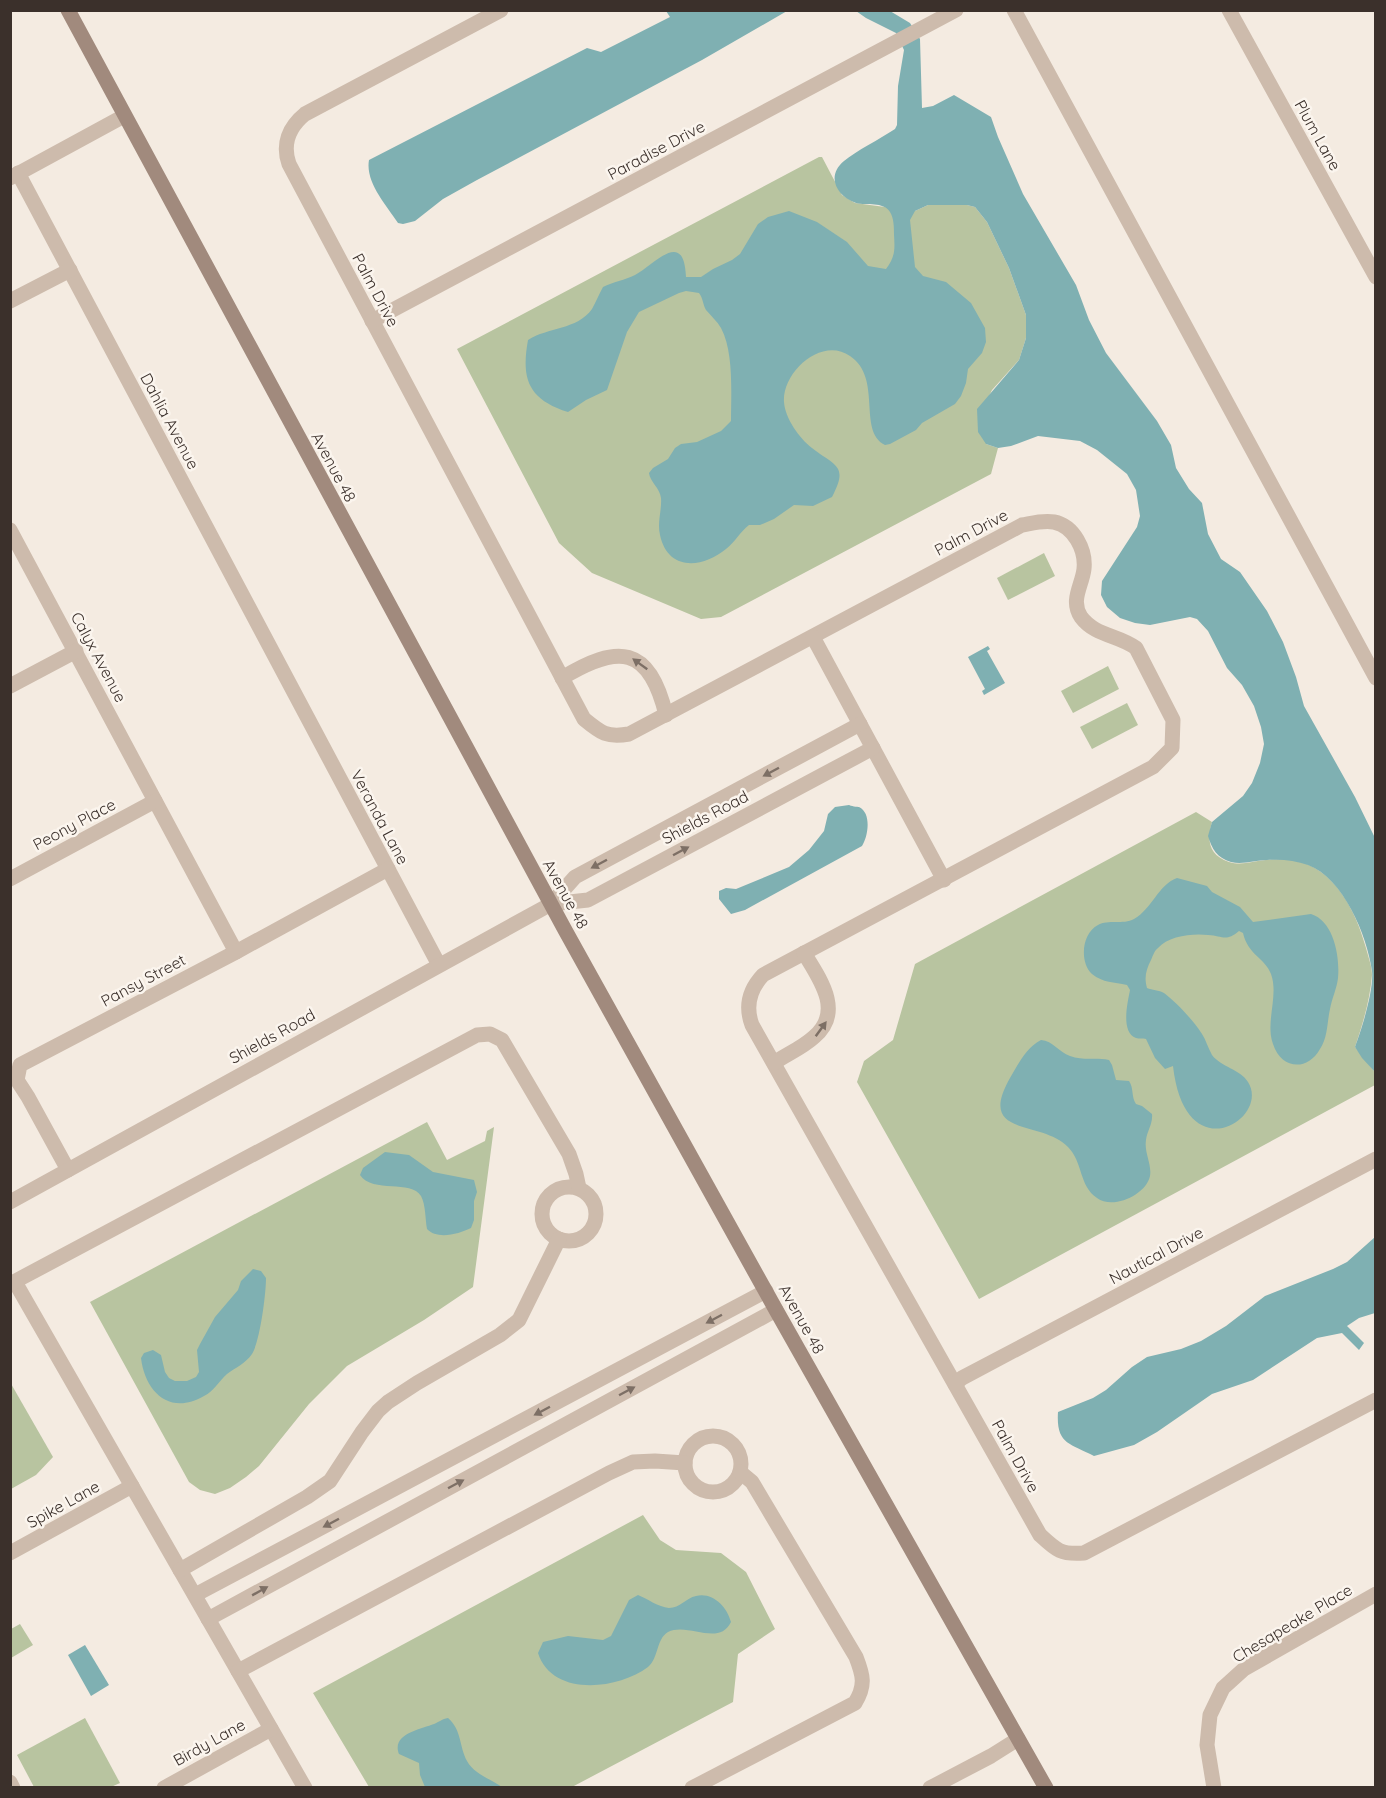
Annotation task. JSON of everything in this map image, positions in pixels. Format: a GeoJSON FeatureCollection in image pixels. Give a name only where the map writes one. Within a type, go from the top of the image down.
{"type":"FeatureCollection","features":[{"type":"Feature","properties":{"kind":"main road","name":"Avenue 48"},"geometry":{"type":"LineString","coordinates":[[68,10],[551,904],[776,1311],[1046,1788]]}},
{"type":"Feature","properties":{"kind":"street","name":"Palm Drive"},"geometry":{"type":"LineString","coordinates":[[501,10],[305,114],[291,129],[285,153],[584,719],[603,734],[615,736],[629,734],[1022,525],[1041,521],[1056,522],[1077,538],[1083,552],[1084,567],[1075,599],[1082,618],[1101,634],[1128,642],[1136,648],[1173,720],[1172,748],[1153,767],[763,975],[751,992],[748,1005],[749,1016],[774,1063],[1040,1534],[1057,1551],[1071,1554],[1084,1553],[1376,1400]]}},
{"type":"Feature","properties":{"kind":"street","name":"Paradise Drive"},"geometry":{"type":"LineString","coordinates":[[372,321],[956,10]]}},
{"type":"Feature","properties":{"kind":"street"},"geometry":{"type":"LineString","coordinates":[[1014,10],[1376,678]]}},
{"type":"Feature","properties":{"kind":"street","name":"Plum Lane"},"geometry":{"type":"LineString","coordinates":[[1229,10],[1376,277]]}},
{"type":"Feature","properties":{"kind":"street"},"geometry":{"type":"LineString","coordinates":[[14,175],[124,116]]}},
{"type":"Feature","properties":{"kind":"street","name":"Dahlia Avenue"},"geometry":{"type":"LineString","coordinates":[[14,175],[70,270],[290,685]]}},
{"type":"Feature","properties":{"kind":"street"},"geometry":{"type":"LineString","coordinates":[[10,301],[70,270]]}},
{"type":"Feature","properties":{"kind":"street","name":"Calyx Avenue"},"geometry":{"type":"LineString","coordinates":[[10,530],[236,952]]}},
{"type":"Feature","properties":{"kind":"street"},"geometry":{"type":"LineString","coordinates":[[813,637],[944,880]]}},
{"type":"Feature","properties":{"kind":"street"},"geometry":{"type":"LineString","coordinates":[[10,686],[76,651]]}},
{"type":"Feature","properties":{"kind":"street"},"geometry":{"type":"LineString","coordinates":[[562,678],[601,658],[623,656],[633,659],[648,670],[654,680],[666,715]]}},
{"type":"Feature","properties":{"kind":"street","name":"Veranda Lane"},"geometry":{"type":"LineString","coordinates":[[290,685],[439,964]]}},
{"type":"Feature","properties":{"kind":"street","name":"Shields Road"},"geometry":{"type":"LineString","coordinates":[[10,1202],[551,904],[575,877],[860,724]]}},
{"type":"Feature","properties":{"kind":"street","name":"Shields Road"},"geometry":{"type":"LineString","coordinates":[[551,904],[588,900],[873,748]]}},
{"type":"Feature","properties":{"kind":"street","name":"Peony Place"},"geometry":{"type":"LineString","coordinates":[[10,879],[155,801]]}},
{"type":"Feature","properties":{"kind":"street","name":"Pansy Street"},"geometry":{"type":"LineString","coordinates":[[68,1170],[28,1096],[16,1080],[20,1065],[236,952],[388,869]]}},
{"type":"Feature","properties":{"kind":"street"},"geometry":{"type":"LineString","coordinates":[[774,1063],[814,1037],[827,1019],[830,1010],[824,987],[804,953]]}},
{"type":"Feature","properties":{"kind":"street"},"geometry":{"type":"LineString","coordinates":[[305,1788],[13,1283],[477,1035],[490,1034],[502,1040],[569,1154],[579,1188]]}},
{"type":"Feature","properties":{"kind":"street","name":"Nautical Drive"},"geometry":{"type":"LineString","coordinates":[[955,1384],[972,1372],[1376,1159]]}},
{"type":"Feature","properties":{"kind":"street"},"geometry":{"type":"LineString","coordinates":[[570,1186],[579,1188],[592,1199],[596,1207],[595,1224],[584,1237],[567,1241],[559,1239],[545,1227],[542,1218],[546,1200],[552,1192],[560,1188],[570,1186]]}},
{"type":"Feature","properties":{"kind":"street"},"geometry":{"type":"LineString","coordinates":[[180,1570],[307,1497],[330,1481],[378,1410],[417,1383],[500,1335],[519,1320],[559,1239]]}},
{"type":"Feature","properties":{"kind":"street"},"geometry":{"type":"LineString","coordinates":[[195,1595],[766,1291]]}},
{"type":"Feature","properties":{"kind":"street"},"geometry":{"type":"LineString","coordinates":[[208,1619],[776,1311]]}},
{"type":"Feature","properties":{"kind":"street"},"geometry":{"type":"LineString","coordinates":[[708,1437],[717,1437],[733,1445],[741,1462],[740,1472],[730,1486],[722,1491],[713,1492],[696,1486],[690,1480],[685,1463],[692,1446],[708,1437]]}},
{"type":"Feature","properties":{"kind":"street"},"geometry":{"type":"LineString","coordinates":[[238,1671],[609,1473],[633,1462],[685,1463]]}},
{"type":"Feature","properties":{"kind":"street"},"geometry":{"type":"LineString","coordinates":[[692,1788],[855,1703],[861,1692],[864,1678],[856,1657],[752,1482],[740,1472]]}},
{"type":"Feature","properties":{"kind":"street","name":"Spike Lane"},"geometry":{"type":"LineString","coordinates":[[10,1552],[132,1486]]}},
{"type":"Feature","properties":{"kind":"street","name":"Chesapeake Place"},"geometry":{"type":"LineString","coordinates":[[1214,1788],[1207,1745],[1210,1715],[1223,1688],[1244,1669],[1376,1594]]}},
{"type":"Feature","properties":{"kind":"street","name":"Birdy Lane"},"geometry":{"type":"LineString","coordinates":[[164,1788],[271,1729]]}},
{"type":"Feature","properties":{"kind":"street"},"geometry":{"type":"LineString","coordinates":[[930,1787],[991,1756],[1018,1739]]}},
{"type":"Feature","properties":{"kind":"street"},"geometry":{"type":"LineString","coordinates":[[10,1782],[14,1788]]}},
{"type":"Feature","properties":{"kind":"green space"},"geometry":{"type":"Polygon","coordinates":[[[822,157],[842,195],[855,203],[915,211],[928,205],[967,205],[975,207],[987,222],[1009,268],[1026,315],[1026,338],[1019,360],[989,396],[986,444],[998,448],[991,474],[721,617],[701,619],[592,573],[559,543],[457,349],[822,157]]]}},
{"type":"Feature","properties":{"kind":"green space"},"geometry":{"type":"Polygon","coordinates":[[[1044,553],[1055,576],[1008,600],[997,578],[1044,553]]]}},
{"type":"Feature","properties":{"kind":"green space"},"geometry":{"type":"Polygon","coordinates":[[[1108,666],[1119,689],[1073,713],[1061,691],[1108,666]]]}},
{"type":"Feature","properties":{"kind":"green space"},"geometry":{"type":"Polygon","coordinates":[[[1127,703],[1138,725],[1092,749],[1080,727],[1127,703]]]}},
{"type":"Feature","properties":{"kind":"green space"},"geometry":{"type":"Polygon","coordinates":[[[1196,812],[1212,822],[1211,846],[1222,859],[1238,864],[1272,859],[1293,860],[1308,864],[1332,881],[1342,893],[1362,934],[1371,968],[1368,1002],[1355,1047],[1375,1072],[1375,1085],[979,1299],[857,1082],[864,1061],[893,1040],[915,964],[1196,812]]]}},
{"type":"Feature","properties":{"kind":"green space"},"geometry":{"type":"Polygon","coordinates":[[[427,1122],[447,1160],[485,1141],[487,1131],[494,1127],[473,1287],[424,1320],[347,1366],[309,1404],[259,1466],[246,1477],[230,1488],[215,1494],[200,1490],[189,1482],[90,1302],[427,1122]]]}},
{"type":"Feature","properties":{"kind":"green space"},"geometry":{"type":"Polygon","coordinates":[[[10,1382],[53,1457],[36,1475],[11,1489],[10,1382]]]}},
{"type":"Feature","properties":{"kind":"green space"},"geometry":{"type":"Polygon","coordinates":[[[643,1515],[660,1540],[676,1550],[721,1553],[746,1572],[775,1629],[738,1654],[733,1702],[572,1787],[369,1787],[313,1693],[643,1515]]]}},
{"type":"Feature","properties":{"kind":"green space"},"geometry":{"type":"Polygon","coordinates":[[[20,1624],[33,1645],[11,1658],[11,1629],[20,1624]]]}},
{"type":"Feature","properties":{"kind":"green space"},"geometry":{"type":"Polygon","coordinates":[[[85,1718],[120,1783],[111,1787],[34,1787],[17,1755],[85,1718]]]}},
{"type":"Feature","properties":{"kind":"water"},"geometry":{"type":"Polygon","coordinates":[[[666,11],[787,11],[702,60],[443,199],[415,221],[398,223],[373,185],[369,160],[587,48],[601,52],[670,17],[666,11]]]}},
{"type":"Feature","properties":{"kind":"water"},"geometry":{"type":"Polygon","coordinates":[[[856,11],[890,11],[910,23],[920,39],[922,108],[933,106],[954,95],[991,117],[1023,194],[1076,285],[1089,320],[1106,353],[1157,421],[1171,445],[1176,468],[1189,489],[1202,503],[1208,534],[1221,559],[1240,572],[1267,611],[1283,642],[1304,706],[1355,797],[1376,840],[1375,1072],[1355,1047],[1369,998],[1372,971],[1359,925],[1342,895],[1321,872],[1308,865],[1282,860],[1240,863],[1226,860],[1213,849],[1208,836],[1212,822],[1243,796],[1252,783],[1260,763],[1264,744],[1261,727],[1254,706],[1242,685],[1227,668],[1208,631],[1197,619],[1190,617],[1150,625],[1135,623],[1120,618],[1107,607],[1101,595],[1102,581],[1137,527],[1140,516],[1136,490],[1127,474],[1097,450],[1080,441],[1038,436],[1011,446],[998,448],[986,444],[978,432],[977,409],[1019,360],[1026,338],[1026,315],[1009,268],[987,222],[975,207],[928,205],[915,211],[910,220],[915,267],[923,276],[946,282],[971,303],[985,328],[986,342],[982,353],[968,369],[966,383],[955,404],[922,423],[916,430],[885,445],[877,438],[872,428],[868,390],[860,366],[850,356],[839,351],[816,354],[806,360],[790,379],[785,391],[785,408],[790,421],[802,439],[837,467],[839,478],[832,497],[813,506],[794,505],[774,519],[760,525],[749,525],[726,549],[707,560],[697,563],[678,561],[664,547],[659,530],[661,498],[649,473],[668,459],[675,448],[681,444],[697,442],[721,431],[731,421],[731,373],[728,349],[721,328],[706,310],[699,293],[686,291],[679,293],[639,312],[627,332],[607,390],[568,412],[544,401],[530,386],[526,366],[528,340],[578,321],[592,309],[603,287],[635,275],[667,254],[674,252],[680,254],[684,262],[686,277],[701,277],[740,254],[758,224],[768,217],[789,211],[817,222],[847,242],[868,266],[886,269],[893,257],[894,249],[894,223],[890,212],[883,206],[856,203],[843,196],[836,185],[835,173],[844,161],[895,129],[898,86],[904,50],[896,33],[856,11]]]}},
{"type":"Feature","properties":{"kind":"water"},"geometry":{"type":"Polygon","coordinates":[[[988,646],[990,649],[987,651],[1005,683],[984,695],[982,691],[985,689],[968,657],[988,646]]]}},
{"type":"Feature","properties":{"kind":"water"},"geometry":{"type":"Polygon","coordinates":[[[849,805],[859,807],[866,814],[867,831],[862,846],[745,910],[731,914],[719,899],[719,891],[726,888],[736,889],[789,867],[809,850],[824,831],[828,814],[835,807],[849,805]]]}},
{"type":"Feature","properties":{"kind":"water"},"geometry":{"type":"Polygon","coordinates":[[[1177,878],[1207,886],[1212,892],[1240,907],[1253,922],[1311,914],[1319,918],[1330,932],[1338,960],[1337,986],[1325,1040],[1315,1056],[1302,1064],[1295,1064],[1282,1059],[1273,1044],[1270,1027],[1274,991],[1271,974],[1252,951],[1243,933],[1239,931],[1227,937],[1202,934],[1181,936],[1162,944],[1157,949],[1146,974],[1147,988],[1162,992],[1174,1002],[1198,1029],[1212,1055],[1248,1082],[1252,1096],[1248,1110],[1238,1121],[1224,1128],[1208,1128],[1193,1119],[1181,1099],[1173,1066],[1165,1069],[1155,1058],[1146,1039],[1136,1038],[1128,1030],[1126,1016],[1130,990],[1127,985],[1104,981],[1096,977],[1085,962],[1084,948],[1088,934],[1093,929],[1102,923],[1125,922],[1134,919],[1146,909],[1170,881],[1177,878]]]}},
{"type":"Feature","properties":{"kind":"water"},"geometry":{"type":"Polygon","coordinates":[[[1041,1040],[1075,1057],[1109,1060],[1116,1080],[1129,1081],[1136,1104],[1152,1114],[1146,1145],[1150,1176],[1142,1189],[1128,1199],[1111,1202],[1097,1198],[1087,1187],[1073,1153],[1068,1147],[1056,1138],[1006,1119],[1001,1110],[1002,1097],[1010,1078],[1027,1051],[1041,1040]]]}},
{"type":"Feature","properties":{"kind":"water"},"geometry":{"type":"Polygon","coordinates":[[[385,1152],[409,1155],[433,1172],[474,1180],[477,1192],[471,1228],[448,1235],[431,1232],[427,1229],[423,1200],[416,1191],[366,1181],[360,1175],[363,1168],[385,1152]]]}},
{"type":"Feature","properties":{"kind":"water"},"geometry":{"type":"Polygon","coordinates":[[[1375,1237],[1375,1313],[1359,1318],[1347,1326],[1364,1343],[1359,1350],[1342,1333],[1317,1338],[1253,1380],[1212,1394],[1134,1445],[1094,1456],[1071,1445],[1062,1437],[1059,1431],[1058,1412],[1093,1398],[1106,1390],[1147,1357],[1181,1349],[1201,1341],[1226,1326],[1265,1296],[1347,1262],[1375,1237]]]}},
{"type":"Feature","properties":{"kind":"water"},"geometry":{"type":"Polygon","coordinates":[[[253,1269],[261,1271],[266,1278],[260,1328],[250,1357],[227,1374],[211,1391],[192,1402],[170,1402],[161,1397],[148,1381],[143,1370],[141,1358],[144,1353],[153,1350],[161,1355],[165,1372],[175,1381],[187,1381],[196,1377],[199,1372],[197,1350],[200,1344],[215,1317],[238,1290],[241,1281],[253,1269]]]}},
{"type":"Feature","properties":{"kind":"water"},"geometry":{"type":"Polygon","coordinates":[[[638,1595],[657,1605],[669,1608],[696,1596],[708,1596],[723,1606],[731,1622],[719,1633],[685,1630],[668,1632],[661,1639],[652,1663],[635,1675],[620,1681],[587,1685],[571,1683],[557,1677],[545,1667],[538,1653],[543,1642],[568,1636],[603,1640],[611,1636],[629,1600],[638,1595]]]}},
{"type":"Feature","properties":{"kind":"water"},"geometry":{"type":"Polygon","coordinates":[[[85,1645],[109,1685],[91,1696],[68,1655],[85,1645]]]}},
{"type":"Feature","properties":{"kind":"water"},"geometry":{"type":"Polygon","coordinates":[[[448,1718],[456,1728],[464,1755],[470,1766],[502,1787],[425,1787],[420,1775],[419,1763],[399,1754],[399,1742],[403,1737],[448,1718]]]}}]}
